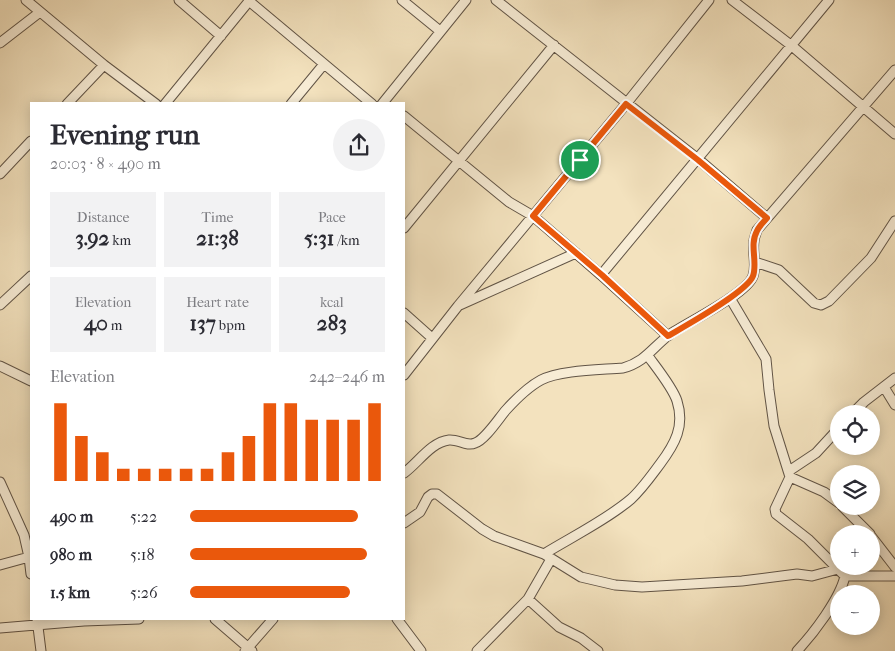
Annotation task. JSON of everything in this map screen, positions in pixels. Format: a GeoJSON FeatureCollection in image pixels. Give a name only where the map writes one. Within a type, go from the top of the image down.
{"type":"FeatureCollection","features":[{"type":"Feature","properties":{"kind":"street"},"geometry":{"type":"LineString","coordinates":[[26,0],[104,65],[153,102]]}},
{"type":"Feature","properties":{"kind":"street"},"geometry":{"type":"LineString","coordinates":[[179,0],[221,36]]}},
{"type":"Feature","properties":{"kind":"street"},"geometry":{"type":"LineString","coordinates":[[167,102],[249,0],[370,102]]}},
{"type":"Feature","properties":{"kind":"street"},"geometry":{"type":"LineString","coordinates":[[402,0],[440,31]]}},
{"type":"Feature","properties":{"kind":"street"},"geometry":{"type":"LineString","coordinates":[[386,102],[466,0]]}},
{"type":"Feature","properties":{"kind":"street"},"geometry":{"type":"LineString","coordinates":[[496,0],[554,44],[767,218]]}},
{"type":"Feature","properties":{"kind":"street"},"geometry":{"type":"LineString","coordinates":[[405,374],[458,306],[626,104],[709,0]]}},
{"type":"Feature","properties":{"kind":"street"},"geometry":{"type":"LineString","coordinates":[[732,0],[792,46],[895,134]]}},
{"type":"Feature","properties":{"kind":"street"},"geometry":{"type":"LineString","coordinates":[[602,275],[829,0]]}},
{"type":"Feature","properties":{"kind":"street"},"geometry":{"type":"LineString","coordinates":[[0,43],[40,12]]}},
{"type":"Feature","properties":{"kind":"street"},"geometry":{"type":"LineString","coordinates":[[405,227],[554,44]]}},
{"type":"Feature","properties":{"kind":"street"},"geometry":{"type":"LineString","coordinates":[[293,102],[324,64]]}},
{"type":"Feature","properties":{"kind":"street"},"geometry":{"type":"LineString","coordinates":[[69,102],[104,65]]}},
{"type":"Feature","properties":{"kind":"street"},"geometry":{"type":"LineString","coordinates":[[405,472],[437,444],[453,439],[468,444],[476,443],[482,439],[508,408],[540,380],[554,375],[623,368],[633,365],[648,356],[668,336],[730,298],[748,284],[753,276],[755,262],[754,242],[757,230],[895,70]]}},
{"type":"Feature","properties":{"kind":"street"},"geometry":{"type":"LineString","coordinates":[[405,117],[509,202],[533,216],[602,275],[668,336]]}},
{"type":"Feature","properties":{"kind":"street"},"geometry":{"type":"LineString","coordinates":[[0,174],[30,142]]}},
{"type":"Feature","properties":{"kind":"street"},"geometry":{"type":"LineString","coordinates":[[755,262],[779,270],[814,303],[821,305],[828,301],[871,258],[895,221]]}},
{"type":"Feature","properties":{"kind":"street"},"geometry":{"type":"LineString","coordinates":[[458,306],[576,253]]}},
{"type":"Feature","properties":{"kind":"street"},"geometry":{"type":"LineString","coordinates":[[0,305],[30,277]]}},
{"type":"Feature","properties":{"kind":"street"},"geometry":{"type":"LineString","coordinates":[[730,298],[766,359],[768,366],[768,390],[774,426],[790,474],[830,496]]}},
{"type":"Feature","properties":{"kind":"street"},"geometry":{"type":"LineString","coordinates":[[405,315],[432,338]]}},
{"type":"Feature","properties":{"kind":"street"},"geometry":{"type":"LineString","coordinates":[[477,651],[528,599],[548,556],[630,499],[643,486],[673,446],[678,435],[677,401],[648,356]]}},
{"type":"Feature","properties":{"kind":"street"},"geometry":{"type":"LineString","coordinates":[[0,366],[30,381]]}},
{"type":"Feature","properties":{"kind":"street"},"geometry":{"type":"LineString","coordinates":[[861,405],[895,378]]}},
{"type":"Feature","properties":{"kind":"street"},"geometry":{"type":"LineString","coordinates":[[884,387],[895,404]]}},
{"type":"Feature","properties":{"kind":"street"},"geometry":{"type":"LineString","coordinates":[[830,438],[816,453],[790,474],[775,509],[776,514],[808,539],[830,560]]}},
{"type":"Feature","properties":{"kind":"street"},"geometry":{"type":"LineString","coordinates":[[0,482],[24,535],[30,566]]}},
{"type":"Feature","properties":{"kind":"street"},"geometry":{"type":"LineString","coordinates":[[405,522],[420,512],[428,497],[432,494],[437,494],[488,532],[548,556],[574,573],[588,579],[615,585],[642,587],[742,581],[797,574],[812,576],[830,570]]}},
{"type":"Feature","properties":{"kind":"street"},"geometry":{"type":"LineString","coordinates":[[851,515],[860,525]]}},
{"type":"Feature","properties":{"kind":"street"},"geometry":{"type":"LineString","coordinates":[[24,535],[30,527]]}},
{"type":"Feature","properties":{"kind":"street"},"geometry":{"type":"LineString","coordinates":[[880,548],[895,567]]}},
{"type":"Feature","properties":{"kind":"street"},"geometry":{"type":"LineString","coordinates":[[0,566],[29,557]]}},
{"type":"Feature","properties":{"kind":"street"},"geometry":{"type":"LineString","coordinates":[[797,651],[821,620],[846,576],[895,576]]}},
{"type":"Feature","properties":{"kind":"street"},"geometry":{"type":"LineString","coordinates":[[528,599],[559,627],[581,638],[598,651]]}},
{"type":"Feature","properties":{"kind":"street"},"geometry":{"type":"LineString","coordinates":[[0,628],[38,622],[84,620]]}},
{"type":"Feature","properties":{"kind":"street"},"geometry":{"type":"LineString","coordinates":[[216,620],[248,650],[272,620]]}},
{"type":"Feature","properties":{"kind":"street"},"geometry":{"type":"LineString","coordinates":[[397,620],[421,651]]}},
{"type":"Feature","properties":{"kind":"street"},"geometry":{"type":"LineString","coordinates":[[38,622],[41,651]]}},
{"type":"Feature","properties":{"kind":"route"},"geometry":{"type":"LineString","coordinates":[[626,104],[698,160],[767,218],[757,230],[754,242],[755,262],[753,276],[748,284],[730,298],[668,336],[602,275],[533,216],[580,160],[626,104]]}}]}
